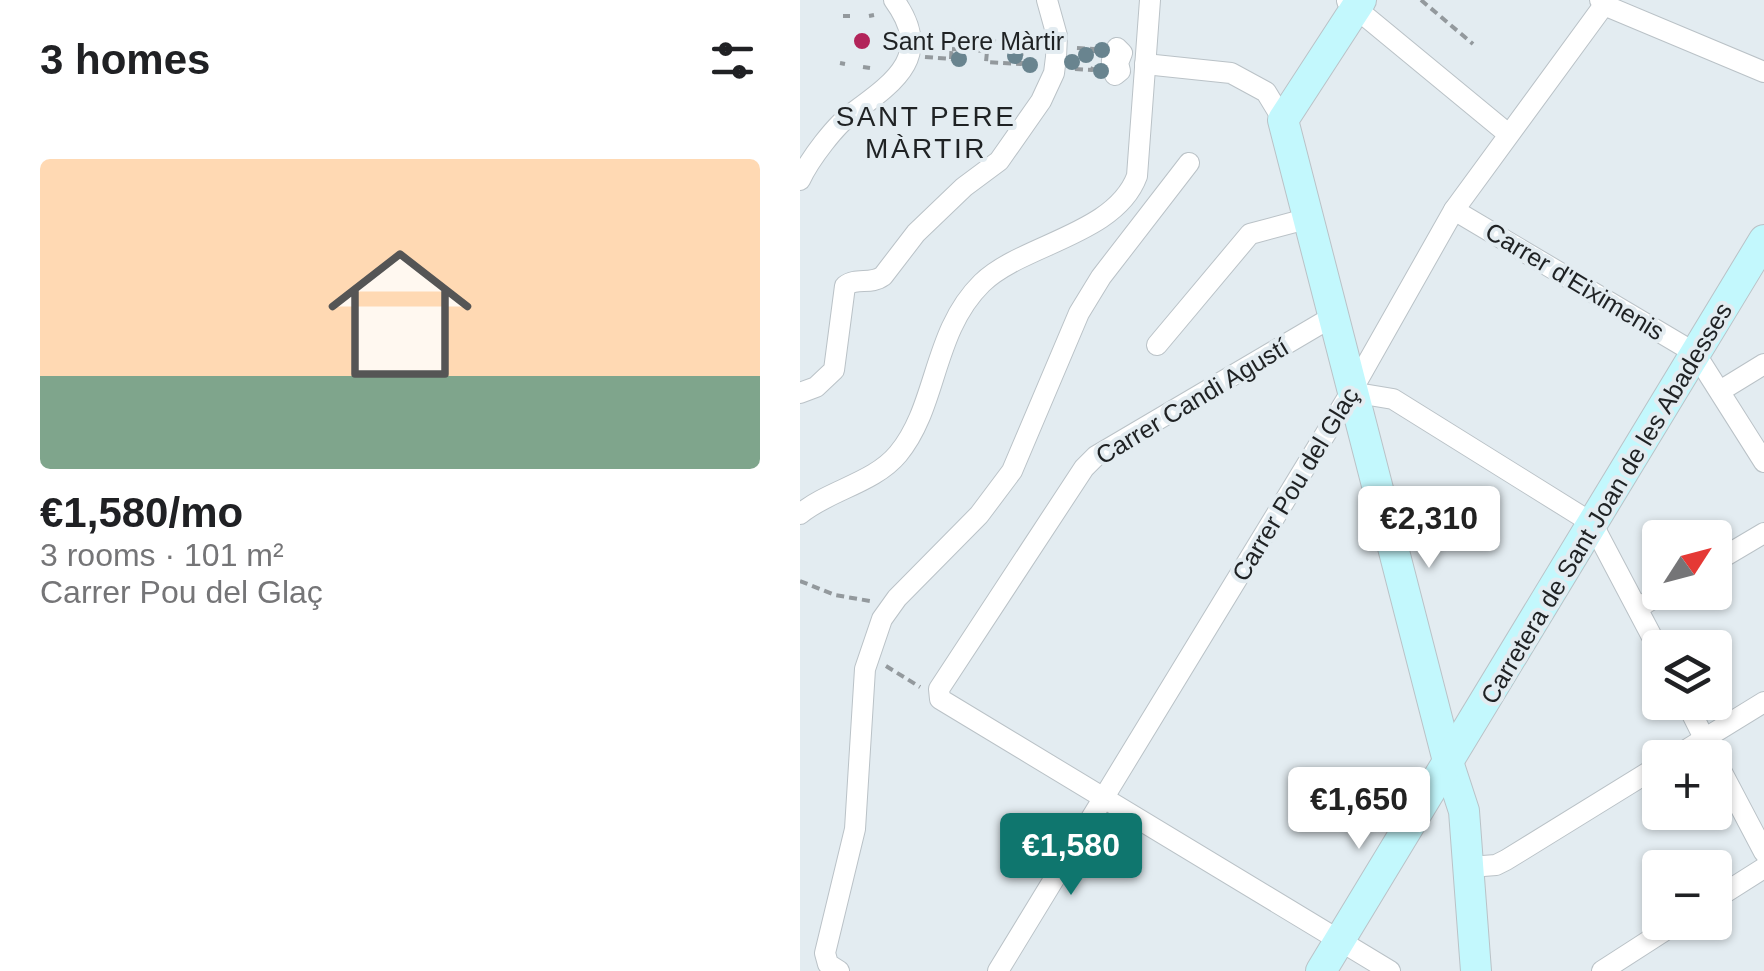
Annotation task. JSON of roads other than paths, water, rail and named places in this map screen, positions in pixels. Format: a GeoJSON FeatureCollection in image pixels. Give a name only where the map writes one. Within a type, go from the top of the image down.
{"type":"FeatureCollection","features":[{"type":"Feature","properties":{"kind":"main road"},"geometry":{"type":"LineString","coordinates":[[1354,3],[1283,120],[1448,765],[1463,804],[1476,971]]}},
{"type":"Feature","properties":{"kind":"main road","name":"Carretera de Sant Joan de les Abadesses"},"geometry":{"type":"LineString","coordinates":[[1322,971],[1764,240]]}},
{"type":"Feature","properties":{"kind":"street"},"geometry":{"type":"LineString","coordinates":[[800,393],[816,387],[834,370],[844,286],[880,279],[916,233],[999,161],[1026,126],[1056,68],[1057,36],[1047,0]]}},
{"type":"Feature","properties":{"kind":"street"},"geometry":{"type":"LineString","coordinates":[[800,514],[879,470],[897,455],[916,426],[952,326],[981,284],[1102,217],[1132,189],[1137,176],[1150,0]]}},
{"type":"Feature","properties":{"kind":"street"},"geometry":{"type":"LineString","coordinates":[[1354,3],[1507,133]]}},
{"type":"Feature","properties":{"kind":"street"},"geometry":{"type":"LineString","coordinates":[[1602,3],[1764,72]]}},
{"type":"Feature","properties":{"kind":"street","name":"Carrer Pou del Glaç"},"geometry":{"type":"LineString","coordinates":[[998,971],[1351,392],[1454,210],[1602,3]]}},
{"type":"Feature","properties":{"kind":"street"},"geometry":{"type":"LineString","coordinates":[[800,180],[818,151],[850,114],[867,105],[909,60],[912,39],[901,5]]}},
{"type":"Feature","properties":{"kind":"street"},"geometry":{"type":"LineString","coordinates":[[1145,64],[1231,72],[1266,92],[1283,120]]}},
{"type":"Feature","properties":{"kind":"street"},"geometry":{"type":"LineString","coordinates":[[834,970],[825,953],[855,829],[862,688],[873,640],[888,608],[979,514],[1012,472],[1078,313],[1189,163]]}},
{"type":"Feature","properties":{"kind":"street"},"geometry":{"type":"LineString","coordinates":[[1137,176],[1164,196]]}},
{"type":"Feature","properties":{"kind":"street","name":"Carrer d'Eiximenis"},"geometry":{"type":"LineString","coordinates":[[1454,210],[1695,353]]}},
{"type":"Feature","properties":{"kind":"street"},"geometry":{"type":"LineString","coordinates":[[1157,345],[1250,234],[1306,219]]}},
{"type":"Feature","properties":{"kind":"street","name":"Carrer Candi Agustí"},"geometry":{"type":"LineString","coordinates":[[1102,800],[940,700],[938,689],[1084,468],[1096,456],[1332,318]]}},
{"type":"Feature","properties":{"kind":"street"},"geometry":{"type":"LineString","coordinates":[[1695,353],[1764,462]]}},
{"type":"Feature","properties":{"kind":"street"},"geometry":{"type":"LineString","coordinates":[[1720,390],[1764,364]]}},
{"type":"Feature","properties":{"kind":"street"},"geometry":{"type":"LineString","coordinates":[[1351,392],[1393,400],[1592,523],[1649,630]]}},
{"type":"Feature","properties":{"kind":"street"},"geometry":{"type":"LineString","coordinates":[[1732,552],[1764,533]]}},
{"type":"Feature","properties":{"kind":"street"},"geometry":{"type":"LineString","coordinates":[[1638,608],[1642,606]]}},
{"type":"Feature","properties":{"kind":"street"},"geometry":{"type":"LineString","coordinates":[[1701,740],[1764,702]]}},
{"type":"Feature","properties":{"kind":"street"},"geometry":{"type":"LineString","coordinates":[[1695,720],[1704,738]]}},
{"type":"Feature","properties":{"kind":"street"},"geometry":{"type":"LineString","coordinates":[[1470,867],[1506,860],[1642,777]]}},
{"type":"Feature","properties":{"kind":"street"},"geometry":{"type":"LineString","coordinates":[[1732,791],[1764,852]]}},
{"type":"Feature","properties":{"kind":"street"},"geometry":{"type":"LineString","coordinates":[[1102,800],[1390,971]]}},
{"type":"Feature","properties":{"kind":"street"},"geometry":{"type":"LineString","coordinates":[[1732,888],[1764,868]]}},
{"type":"Feature","properties":{"kind":"street"},"geometry":{"type":"LineString","coordinates":[[1602,971],[1650,940]]}},
{"type":"Feature","properties":{"kind":"place","name":"Sant Pere Màrtir"},"geometry":{"type":"Point","coordinates":[862,41]}},
{"type":"Feature","properties":{"kind":"district","name":"SANT PERE MÀRTIR"},"geometry":{"type":"Point","coordinates":[926,132]}}]}
